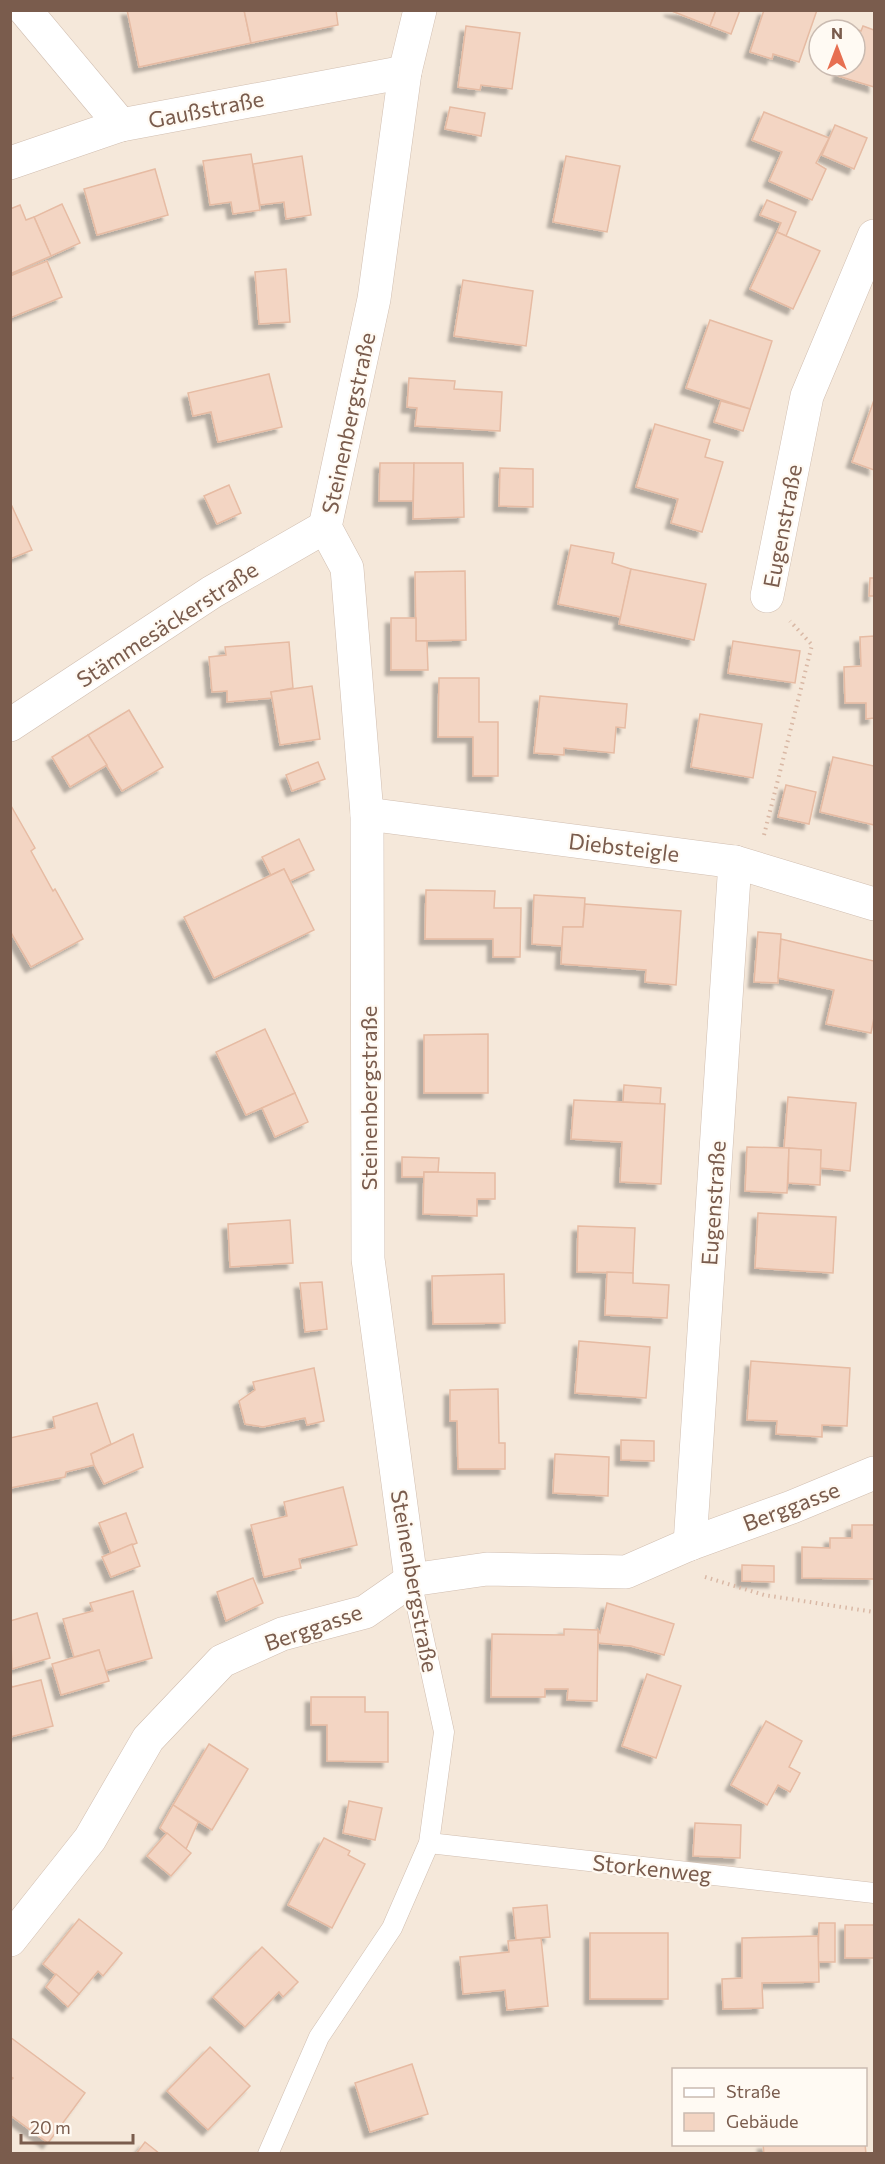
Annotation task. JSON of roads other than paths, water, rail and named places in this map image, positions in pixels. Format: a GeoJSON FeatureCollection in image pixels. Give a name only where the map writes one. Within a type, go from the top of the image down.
{"type":"FeatureCollection","features":[{"type":"Feature","properties":{"kind":"street"},"geometry":{"type":"LineString","coordinates":[[25,10],[121,125]]}},
{"type":"Feature","properties":{"kind":"street","name":"Steinenbergstraße"},"geometry":{"type":"LineString","coordinates":[[411,1580],[368,1259],[367,814],[347,568],[325,527],[374,299],[405,72],[420,10]]}},
{"type":"Feature","properties":{"kind":"street","name":"Gaußstraße"},"geometry":{"type":"LineString","coordinates":[[10,163],[121,125],[405,72]]}},
{"type":"Feature","properties":{"kind":"street","name":"Eugenstraße"},"geometry":{"type":"LineString","coordinates":[[767,596],[807,396],[874,236]]}},
{"type":"Feature","properties":{"kind":"street","name":"Stämmesäckerstraße"},"geometry":{"type":"LineString","coordinates":[[10,725],[213,592],[325,527]]}},
{"type":"Feature","properties":{"kind":"street","name":"Diebsteigle"},"geometry":{"type":"LineString","coordinates":[[367,814],[735,862],[874,904]]}},
{"type":"Feature","properties":{"kind":"street","name":"Eugenstraße"},"geometry":{"type":"LineString","coordinates":[[690,1544],[735,862]]}},
{"type":"Feature","properties":{"kind":"street","name":"Berggasse"},"geometry":{"type":"LineString","coordinates":[[10,1940],[90,1839],[148,1739],[222,1661],[282,1634],[364,1611],[411,1580],[487,1569],[626,1572],[690,1544],[874,1473]]}},
{"type":"Feature","properties":{"kind":"lane","name":"Steinenbergstraße"},"geometry":{"type":"LineString","coordinates":[[268,2154],[319,2037],[392,1928],[429,1843],[444,1732],[411,1580]]}},
{"type":"Feature","properties":{"kind":"lane","name":"Storkenweg"},"geometry":{"type":"LineString","coordinates":[[429,1843],[874,1893]]}}]}
